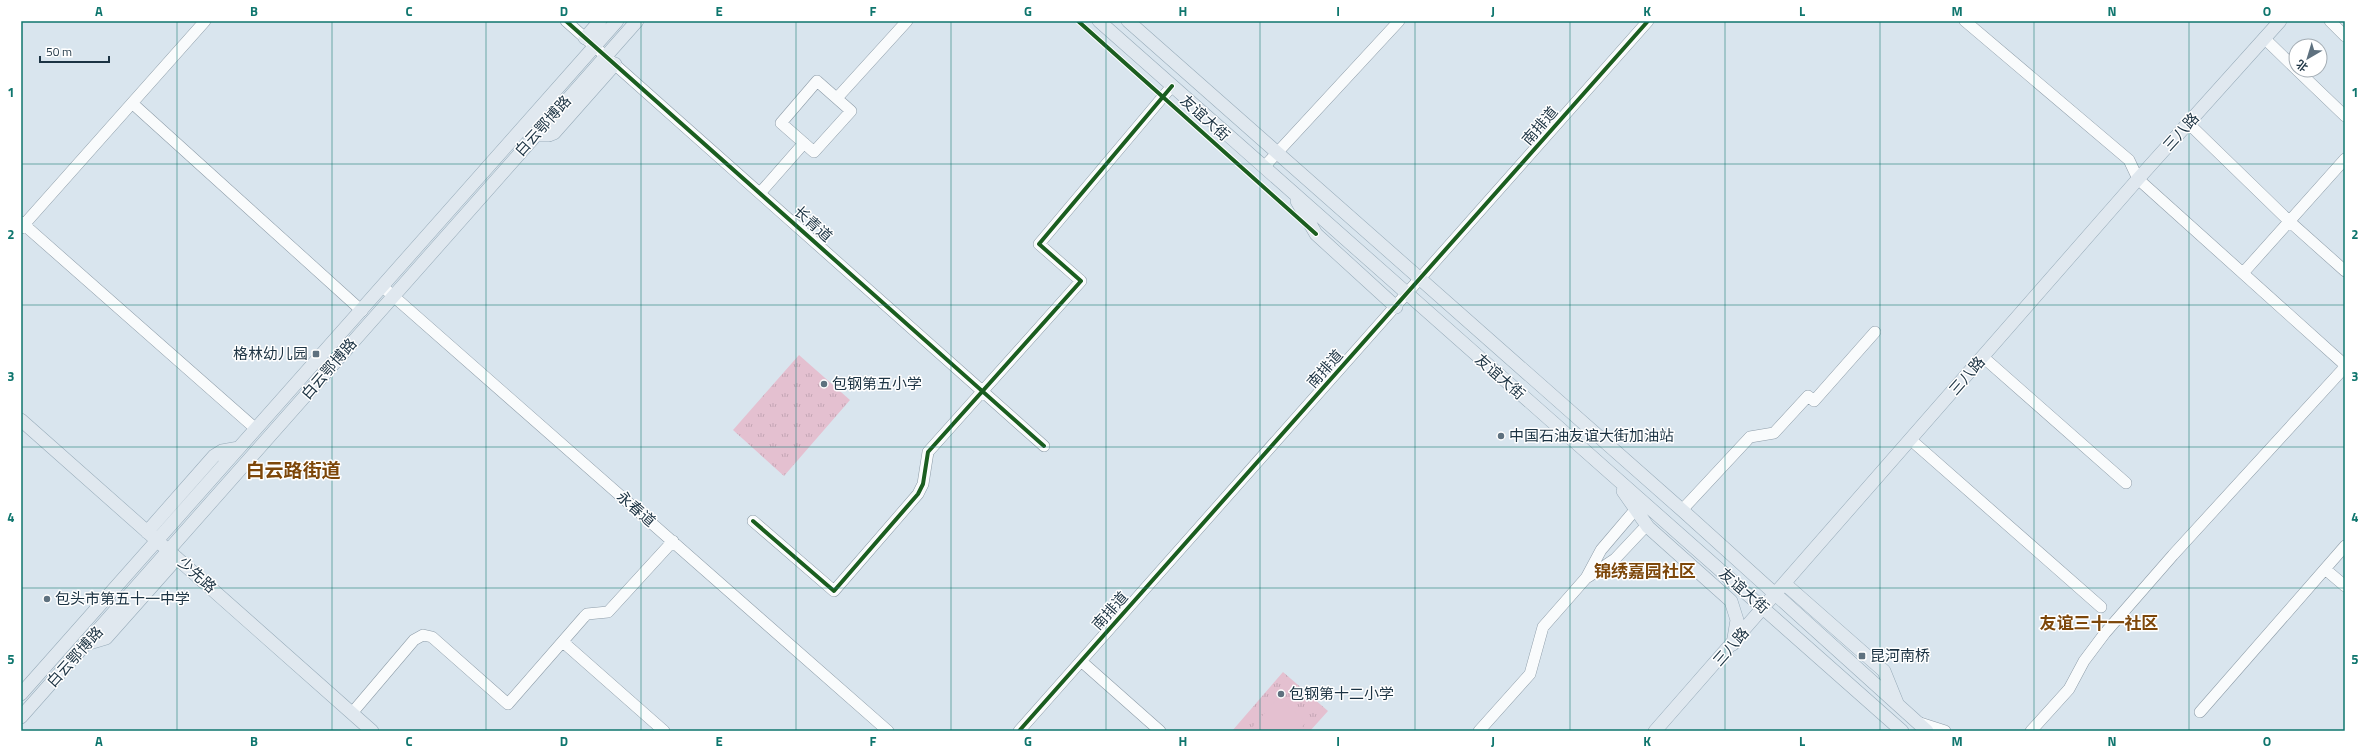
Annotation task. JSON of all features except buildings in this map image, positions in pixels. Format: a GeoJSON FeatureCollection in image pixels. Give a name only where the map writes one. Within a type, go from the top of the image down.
{"type":"FeatureCollection","features":[{"type":"Feature","properties":{"kind":"main road"},"geometry":{"type":"LineString","coordinates":[[590,42],[600,21]]}},
{"type":"Feature","properties":{"kind":"main road","name":"白云鄂博路"},"geometry":{"type":"LineString","coordinates":[[21,694],[152,536],[214,456],[222,451],[238,448],[256,429],[383,287],[590,42],[617,21]]}},
{"type":"Feature","properties":{"kind":"main road"},"geometry":{"type":"LineString","coordinates":[[611,60],[637,21]]}},
{"type":"Feature","properties":{"kind":"main road","name":"友谊大街"},"geometry":{"type":"LineString","coordinates":[[1099,21],[1264,166],[1407,295],[1902,731]]}},
{"type":"Feature","properties":{"kind":"main road","name":"友谊大街"},"geometry":{"type":"LineString","coordinates":[[1128,21],[1682,510],[1775,596],[1927,731]]}},
{"type":"Feature","properties":{"kind":"main road","name":"三八路"},"geometry":{"type":"LineString","coordinates":[[1655,731],[1764,609],[2138,179],[2280,21]]}},
{"type":"Feature","properties":{"kind":"main road","name":"白云鄂博路"},"geometry":{"type":"LineString","coordinates":[[21,717],[86,644],[173,554],[393,296],[536,135],[549,135],[554,133],[611,60]]}},
{"type":"Feature","properties":{"kind":"main road"},"geometry":{"type":"LineString","coordinates":[[1291,191],[1316,234],[1396,307]]}},
{"type":"Feature","properties":{"kind":"main road","name":"少先路"},"geometry":{"type":"LineString","coordinates":[[21,420],[372,731]]}},
{"type":"Feature","properties":{"kind":"main road"},"geometry":{"type":"LineString","coordinates":[[1615,478],[1646,525],[1731,601],[1737,620],[1733,644]]}},
{"type":"Feature","properties":{"kind":"main road"},"geometry":{"type":"LineString","coordinates":[[1785,584],[1884,671],[1897,704]]}},
{"type":"Feature","properties":{"kind":"street"},"geometry":{"type":"LineString","coordinates":[[205,21],[22,225],[256,429]]}},
{"type":"Feature","properties":{"kind":"street","name":"长青道"},"geometry":{"type":"LineString","coordinates":[[566,21],[1044,446]]}},
{"type":"Feature","properties":{"kind":"street"},"geometry":{"type":"LineString","coordinates":[[837,98],[907,21]]}},
{"type":"Feature","properties":{"kind":"street"},"geometry":{"type":"LineString","coordinates":[[1264,166],[1399,21]]}},
{"type":"Feature","properties":{"kind":"street","name":"南排道"},"geometry":{"type":"LineString","coordinates":[[1019,731],[1407,295],[1648,21]]}},
{"type":"Feature","properties":{"kind":"street"},"geometry":{"type":"LineString","coordinates":[[1965,21],[2129,160],[2138,179],[2344,362],[2105,633],[2084,661],[2069,689],[2031,731]]}},
{"type":"Feature","properties":{"kind":"street"},"geometry":{"type":"LineString","coordinates":[[2330,21],[2345,36]]}},
{"type":"Feature","properties":{"kind":"street"},"geometry":{"type":"LineString","coordinates":[[2264,38],[2288,61]]}},
{"type":"Feature","properties":{"kind":"street"},"geometry":{"type":"LineString","coordinates":[[2306,78],[2345,116]]}},
{"type":"Feature","properties":{"kind":"street"},"geometry":{"type":"LineString","coordinates":[[817,81],[837,98],[851,111],[814,152],[781,123],[817,81]]}},
{"type":"Feature","properties":{"kind":"street"},"geometry":{"type":"LineString","coordinates":[[753,521],[834,591],[918,494],[923,484],[928,452],[1081,281],[1039,244],[1172,86]]}},
{"type":"Feature","properties":{"kind":"street"},"geometry":{"type":"LineString","coordinates":[[132,103],[362,311]]}},
{"type":"Feature","properties":{"kind":"street"},"geometry":{"type":"LineString","coordinates":[[2188,123],[2289,221],[2345,271]]}},
{"type":"Feature","properties":{"kind":"street"},"geometry":{"type":"LineString","coordinates":[[760,193],[804,143]]}},
{"type":"Feature","properties":{"kind":"street"},"geometry":{"type":"LineString","coordinates":[[2243,273],[2345,159]]}},
{"type":"Feature","properties":{"kind":"street","name":"永春道"},"geometry":{"type":"LineString","coordinates":[[383,287],[888,731]]}},
{"type":"Feature","properties":{"kind":"street"},"geometry":{"type":"LineString","coordinates":[[1682,510],[1750,438],[1774,433],[1808,396],[1814,401],[1875,332]]}},
{"type":"Feature","properties":{"kind":"street"},"geometry":{"type":"LineString","coordinates":[[1983,357],[2126,483]]}},
{"type":"Feature","properties":{"kind":"street"},"geometry":{"type":"LineString","coordinates":[[1911,440],[2101,607]]}},
{"type":"Feature","properties":{"kind":"street"},"geometry":{"type":"LineString","coordinates":[[1479,731],[1530,674],[1543,627],[1586,578],[1601,550],[1635,510]]}},
{"type":"Feature","properties":{"kind":"street"},"geometry":{"type":"LineString","coordinates":[[1586,578],[1615,559],[1646,525]]}},
{"type":"Feature","properties":{"kind":"street"},"geometry":{"type":"LineString","coordinates":[[352,713],[414,640],[423,635],[432,637],[508,704],[587,614],[602,614],[612,607],[673,541]]}},
{"type":"Feature","properties":{"kind":"street"},"geometry":{"type":"LineString","coordinates":[[2200,712],[2345,546]]}},
{"type":"Feature","properties":{"kind":"street"},"geometry":{"type":"LineString","coordinates":[[2325,569],[2345,586]]}},
{"type":"Feature","properties":{"kind":"street"},"geometry":{"type":"LineString","coordinates":[[563,642],[664,731]]}},
{"type":"Feature","properties":{"kind":"street"},"geometry":{"type":"LineString","coordinates":[[1081,661],[1160,731]]}},
{"type":"Feature","properties":{"kind":"street"},"geometry":{"type":"LineString","coordinates":[[1917,722],[1945,731]]}},
{"type":"Feature","properties":{"kind":"green space"},"geometry":{"type":"Polygon","coordinates":[[[799,355],[850,400],[784,476],[733,430],[799,355]]]}},
{"type":"Feature","properties":{"kind":"green space"},"geometry":{"type":"Polygon","coordinates":[[[1283,672],[1328,711],[1310,731],[1232,731],[1283,672]]]}},
{"type":"Feature","properties":{"kind":"green space"},"geometry":{"type":"Polygon","coordinates":[[[1278,698],[1306,722],[1299,731],[1249,731],[1278,698]]]}},
{"type":"Feature","properties":{"kind":"cycle path"},"geometry":{"type":"LineString","coordinates":[[566,21],[1044,446]]}},
{"type":"Feature","properties":{"kind":"cycle path"},"geometry":{"type":"LineString","coordinates":[[1078,21],[1316,234]]}},
{"type":"Feature","properties":{"kind":"cycle path"},"geometry":{"type":"LineString","coordinates":[[1019,731],[1648,21]]}},
{"type":"Feature","properties":{"kind":"cycle path"},"geometry":{"type":"LineString","coordinates":[[753,521],[834,591],[918,494],[923,484],[928,452],[1081,281],[1039,244],[1172,86]]}},
{"type":"Feature","properties":{"kind":"place","name":"格林幼儿园"},"geometry":{"type":"Point","coordinates":[316,354]}},
{"type":"Feature","properties":{"kind":"place","name":"包钢第五小学"},"geometry":{"type":"Point","coordinates":[824,384]}},
{"type":"Feature","properties":{"kind":"place","name":"中国石油友谊大街加油站"},"geometry":{"type":"Point","coordinates":[1501,436]}},
{"type":"Feature","properties":{"kind":"place","name":"包头市第五十一中学"},"geometry":{"type":"Point","coordinates":[47,599]}},
{"type":"Feature","properties":{"kind":"place","name":"昆河南桥"},"geometry":{"type":"Point","coordinates":[1862,656]}},
{"type":"Feature","properties":{"kind":"place","name":"包钢第十二小学"},"geometry":{"type":"Point","coordinates":[1281,694]}},
{"type":"Feature","properties":{"kind":"district","name":"白云路街道"},"geometry":{"type":"Point","coordinates":[293,470]}},
{"type":"Feature","properties":{"kind":"district","name":"锦绣嘉园社区"},"geometry":{"type":"Point","coordinates":[1645,571]}},
{"type":"Feature","properties":{"kind":"district","name":"友谊三十一社区"},"geometry":{"type":"Point","coordinates":[2099,623]}}]}
